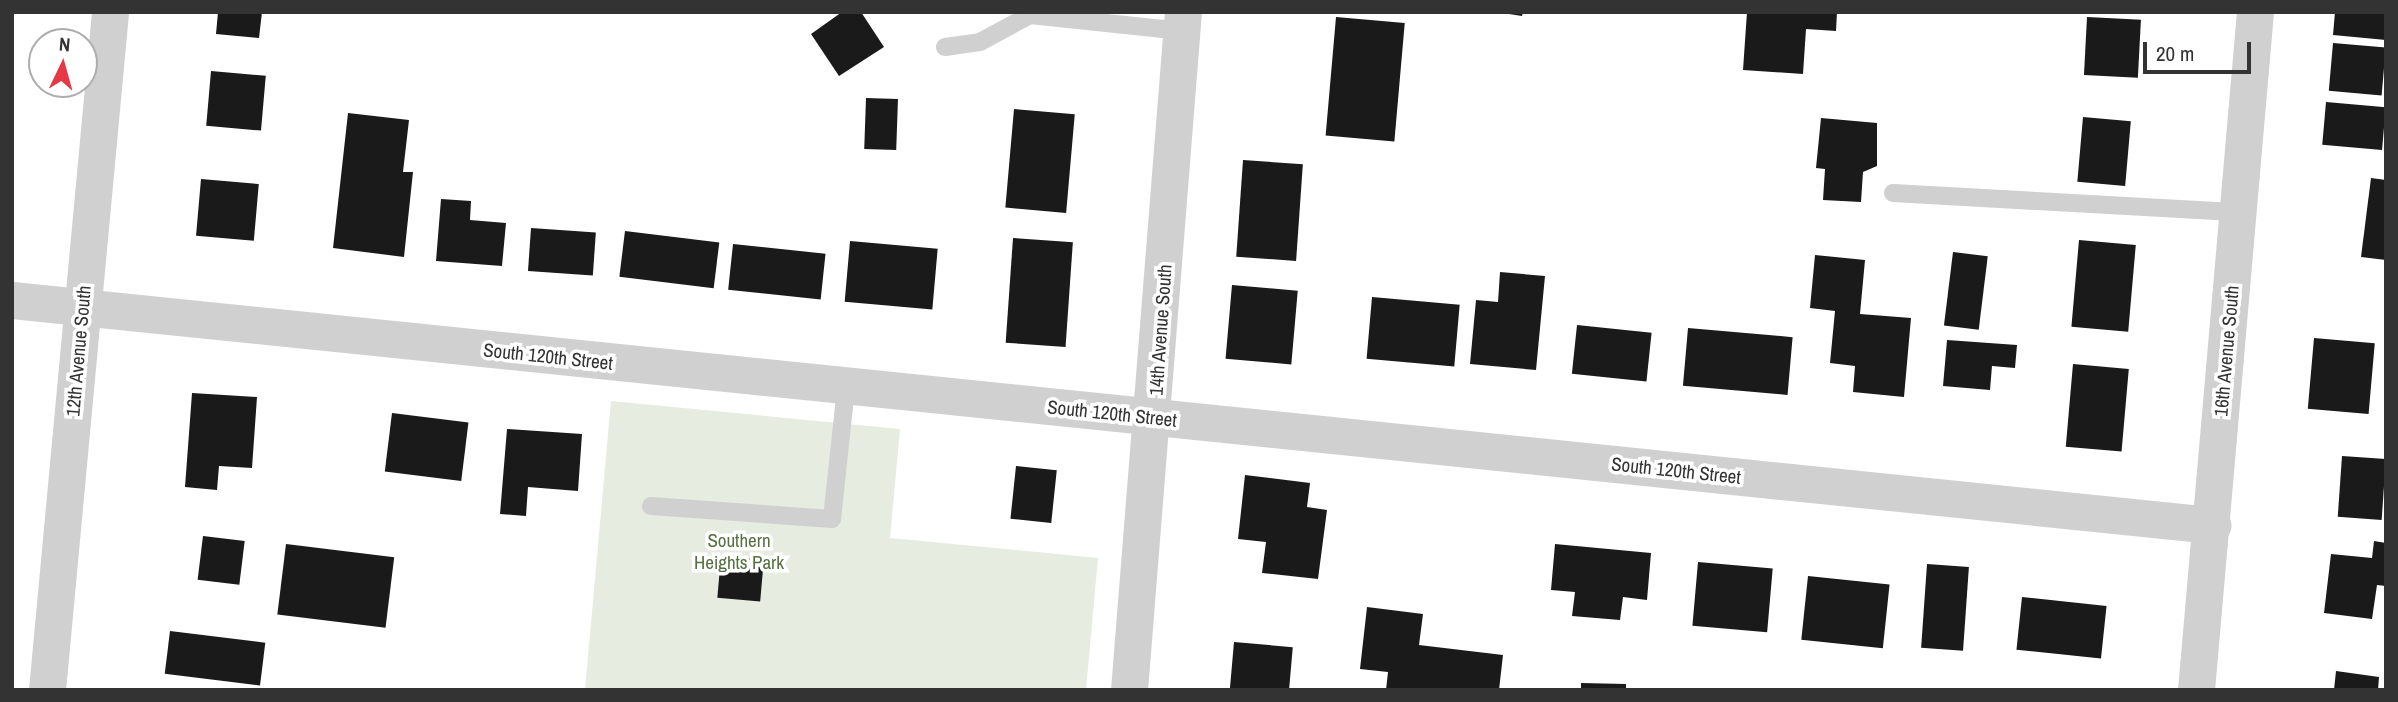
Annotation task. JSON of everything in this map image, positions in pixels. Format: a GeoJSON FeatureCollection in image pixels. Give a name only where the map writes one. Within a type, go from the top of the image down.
{"type":"FeatureCollection","features":[{"type":"Feature","properties":{"kind":"street","name":"12th Avenue South"},"geometry":{"type":"LineString","coordinates":[[47,690],[110,12]]}},
{"type":"Feature","properties":{"kind":"street","name":"16th Avenue South"},"geometry":{"type":"LineString","coordinates":[[2196,690],[2213,525],[2255,12]]}},
{"type":"Feature","properties":{"kind":"street","name":"14th Avenue South"},"geometry":{"type":"LineString","coordinates":[[1129,690],[1155,419],[1183,21]]}},
{"type":"Feature","properties":{"kind":"street","name":"South 120th Street"},"geometry":{"type":"LineString","coordinates":[[12,300],[1155,419],[2213,525]]}},
{"type":"Feature","properties":{"kind":"lane"},"geometry":{"type":"LineString","coordinates":[[945,47],[980,42],[1030,15],[1183,21]]}},
{"type":"Feature","properties":{"kind":"lane"},"geometry":{"type":"LineString","coordinates":[[1893,192],[2238,212]]}},
{"type":"Feature","properties":{"kind":"lane"},"geometry":{"type":"LineString","coordinates":[[651,506],[832,519],[846,387]]}},
{"type":"Feature","properties":{"kind":"green space","name":"Southern Heights Park"},"geometry":{"type":"Polygon","coordinates":[[[611,401],[900,429],[890,538],[1098,558],[1086,690],[585,690],[611,401]]]}},
{"type":"Feature","properties":{"kind":"building"},"geometry":{"type":"Polygon","coordinates":[[[218,12],[262,12],[259,38],[216,34],[218,12]]]}},
{"type":"Feature","properties":{"kind":"building"},"geometry":{"type":"Polygon","coordinates":[[[842,12],[861,12],[884,47],[839,76],[811,34],[842,12]]]}},
{"type":"Feature","properties":{"kind":"building"},"geometry":{"type":"Polygon","coordinates":[[[1496,12],[1523,12],[1522,16],[1496,12]]]}},
{"type":"Feature","properties":{"kind":"building"},"geometry":{"type":"Polygon","coordinates":[[[1747,12],[1837,12],[1836,31],[1806,29],[1803,74],[1743,70],[1747,12]]]}},
{"type":"Feature","properties":{"kind":"building"},"geometry":{"type":"Polygon","coordinates":[[[2335,12],[2386,12],[2386,40],[2333,35],[2335,12]]]}},
{"type":"Feature","properties":{"kind":"building"},"geometry":{"type":"Polygon","coordinates":[[[1336,17],[1405,23],[1394,142],[1326,136],[1336,17]]]}},
{"type":"Feature","properties":{"kind":"building"},"geometry":{"type":"Polygon","coordinates":[[[2087,17],[2141,20],[2138,78],[2084,75],[2087,17]]]}},
{"type":"Feature","properties":{"kind":"building"},"geometry":{"type":"Polygon","coordinates":[[[2333,43],[2386,48],[2382,95],[2329,91],[2333,43]]]}},
{"type":"Feature","properties":{"kind":"building"},"geometry":{"type":"Polygon","coordinates":[[[211,71],[266,76],[261,131],[206,126],[211,71]]]}},
{"type":"Feature","properties":{"kind":"building"},"geometry":{"type":"Polygon","coordinates":[[[866,98],[898,99],[896,150],[864,149],[866,98]]]}},
{"type":"Feature","properties":{"kind":"building"},"geometry":{"type":"Polygon","coordinates":[[[2326,102],[2386,107],[2382,150],[2322,145],[2326,102]]]}},
{"type":"Feature","properties":{"kind":"building"},"geometry":{"type":"Polygon","coordinates":[[[1014,109],[1075,114],[1066,213],[1005,208],[1014,109]]]}},
{"type":"Feature","properties":{"kind":"building"},"geometry":{"type":"Polygon","coordinates":[[[348,113],[409,120],[403,172],[413,172],[404,257],[333,248],[348,113]]]}},
{"type":"Feature","properties":{"kind":"building"},"geometry":{"type":"Polygon","coordinates":[[[2083,117],[2131,121],[2125,186],[2077,182],[2083,117]]]}},
{"type":"Feature","properties":{"kind":"building"},"geometry":{"type":"Polygon","coordinates":[[[1821,118],[1877,123],[1877,166],[1863,172],[1861,202],[1823,200],[1825,169],[1816,168],[1821,118]]]}},
{"type":"Feature","properties":{"kind":"building"},"geometry":{"type":"Polygon","coordinates":[[[1243,160],[1303,164],[1296,261],[1236,257],[1243,160]]]}},
{"type":"Feature","properties":{"kind":"building"},"geometry":{"type":"Polygon","coordinates":[[[2371,178],[2386,180],[2386,260],[2361,257],[2371,178]]]}},
{"type":"Feature","properties":{"kind":"building"},"geometry":{"type":"Polygon","coordinates":[[[201,179],[259,184],[254,241],[196,236],[201,179]]]}},
{"type":"Feature","properties":{"kind":"building"},"geometry":{"type":"Polygon","coordinates":[[[441,199],[471,201],[470,220],[506,223],[502,266],[436,261],[441,199]]]}},
{"type":"Feature","properties":{"kind":"building"},"geometry":{"type":"Polygon","coordinates":[[[531,228],[596,233],[593,275],[528,271],[531,228]]]}},
{"type":"Feature","properties":{"kind":"building"},"geometry":{"type":"Polygon","coordinates":[[[625,231],[719,243],[714,288],[619,277],[625,231]]]}},
{"type":"Feature","properties":{"kind":"building"},"geometry":{"type":"Polygon","coordinates":[[[1013,238],[1073,242],[1066,347],[1006,343],[1013,238]]]}},
{"type":"Feature","properties":{"kind":"building"},"geometry":{"type":"Polygon","coordinates":[[[2079,240],[2136,245],[2128,332],[2071,327],[2079,240]]]}},
{"type":"Feature","properties":{"kind":"building"},"geometry":{"type":"Polygon","coordinates":[[[850,241],[938,249],[932,309],[845,302],[850,241]]]}},
{"type":"Feature","properties":{"kind":"building"},"geometry":{"type":"Polygon","coordinates":[[[733,244],[825,254],[821,299],[728,290],[733,244]]]}},
{"type":"Feature","properties":{"kind":"building"},"geometry":{"type":"Polygon","coordinates":[[[1953,252],[1988,256],[1979,330],[1944,325],[1953,252]]]}},
{"type":"Feature","properties":{"kind":"building"},"geometry":{"type":"Polygon","coordinates":[[[1815,255],[1865,260],[1860,314],[1911,318],[1904,397],[1853,392],[1855,366],[1830,363],[1835,311],[1810,308],[1815,255]]]}},
{"type":"Feature","properties":{"kind":"building"},"geometry":{"type":"Polygon","coordinates":[[[1500,272],[1545,276],[1536,370],[1470,364],[1476,300],[1498,302],[1500,272]]]}},
{"type":"Feature","properties":{"kind":"building"},"geometry":{"type":"Polygon","coordinates":[[[1232,285],[1298,291],[1291,364],[1226,359],[1232,285]]]}},
{"type":"Feature","properties":{"kind":"building"},"geometry":{"type":"Polygon","coordinates":[[[1372,297],[1460,305],[1454,366],[1367,359],[1372,297]]]}},
{"type":"Feature","properties":{"kind":"building"},"geometry":{"type":"Polygon","coordinates":[[[1577,325],[1652,333],[1646,382],[1572,374],[1577,325]]]}},
{"type":"Feature","properties":{"kind":"building"},"geometry":{"type":"Polygon","coordinates":[[[1688,328],[1793,337],[1788,395],[1683,386],[1688,328]]]}},
{"type":"Feature","properties":{"kind":"building"},"geometry":{"type":"Polygon","coordinates":[[[2314,338],[2375,343],[2369,414],[2308,409],[2314,338]]]}},
{"type":"Feature","properties":{"kind":"building"},"geometry":{"type":"Polygon","coordinates":[[[1947,340],[2017,345],[2015,368],[1992,366],[1990,390],[1943,386],[1947,340]]]}},
{"type":"Feature","properties":{"kind":"building"},"geometry":{"type":"Polygon","coordinates":[[[2073,364],[2129,369],[2122,452],[2066,447],[2073,364]]]}},
{"type":"Feature","properties":{"kind":"building"},"geometry":{"type":"Polygon","coordinates":[[[192,393],[257,397],[252,468],[219,466],[217,490],[185,487],[192,393]]]}},
{"type":"Feature","properties":{"kind":"building"},"geometry":{"type":"Polygon","coordinates":[[[392,413],[468,422],[461,481],[385,472],[392,413]]]}},
{"type":"Feature","properties":{"kind":"building"},"geometry":{"type":"Polygon","coordinates":[[[507,429],[582,434],[578,491],[528,487],[526,516],[500,514],[507,429]]]}},
{"type":"Feature","properties":{"kind":"building"},"geometry":{"type":"Polygon","coordinates":[[[2342,456],[2386,459],[2382,520],[2338,517],[2342,456]]]}},
{"type":"Feature","properties":{"kind":"building"},"geometry":{"type":"Polygon","coordinates":[[[1016,466],[1057,470],[1051,523],[1010,519],[1016,466]]]}},
{"type":"Feature","properties":{"kind":"building"},"geometry":{"type":"Polygon","coordinates":[[[1245,475],[1310,483],[1307,507],[1327,510],[1318,579],[1262,573],[1266,542],[1238,539],[1245,475]]]}},
{"type":"Feature","properties":{"kind":"building"},"geometry":{"type":"Polygon","coordinates":[[[203,536],[245,541],[239,585],[198,580],[203,536]]]}},
{"type":"Feature","properties":{"kind":"building"},"geometry":{"type":"Polygon","coordinates":[[[2374,541],[2386,543],[2386,586],[2377,585],[2372,619],[2324,613],[2331,554],[2372,558],[2374,541]]]}},
{"type":"Feature","properties":{"kind":"building"},"geometry":{"type":"Polygon","coordinates":[[[286,544],[394,557],[386,628],[277,614],[286,544]]]}},
{"type":"Feature","properties":{"kind":"building"},"geometry":{"type":"Polygon","coordinates":[[[1555,544],[1651,553],[1647,600],[1623,597],[1620,620],[1572,616],[1575,592],[1551,590],[1555,544]]]}},
{"type":"Feature","properties":{"kind":"building"},"geometry":{"type":"Polygon","coordinates":[[[721,556],[764,560],[760,602],[717,598],[721,556]]]}},
{"type":"Feature","properties":{"kind":"building"},"geometry":{"type":"Polygon","coordinates":[[[1698,562],[1773,569],[1767,632],[1692,626],[1698,562]]]}},
{"type":"Feature","properties":{"kind":"building"},"geometry":{"type":"Polygon","coordinates":[[[1927,564],[1969,567],[1963,651],[1921,648],[1927,564]]]}},
{"type":"Feature","properties":{"kind":"building"},"geometry":{"type":"Polygon","coordinates":[[[1808,576],[1890,585],[1883,648],[1801,640],[1808,576]]]}},
{"type":"Feature","properties":{"kind":"building"},"geometry":{"type":"Polygon","coordinates":[[[2022,597],[2107,606],[2101,659],[2016,650],[2022,597]]]}},
{"type":"Feature","properties":{"kind":"building"},"geometry":{"type":"Polygon","coordinates":[[[1367,607],[1423,614],[1419,645],[1503,655],[1499,690],[1386,690],[1388,672],[1360,669],[1367,607]]]}},
{"type":"Feature","properties":{"kind":"building"},"geometry":{"type":"Polygon","coordinates":[[[170,631],[265,643],[260,685],[165,674],[170,631]]]}},
{"type":"Feature","properties":{"kind":"building"},"geometry":{"type":"Polygon","coordinates":[[[1234,642],[1293,647],[1289,690],[1230,690],[1234,642]]]}},
{"type":"Feature","properties":{"kind":"building"},"geometry":{"type":"Polygon","coordinates":[[[2336,671],[2379,677],[2378,690],[2334,690],[2336,671]]]}},
{"type":"Feature","properties":{"kind":"building"},"geometry":{"type":"Polygon","coordinates":[[[1581,683],[1626,684],[1626,690],[1581,690],[1581,683]]]}}]}
